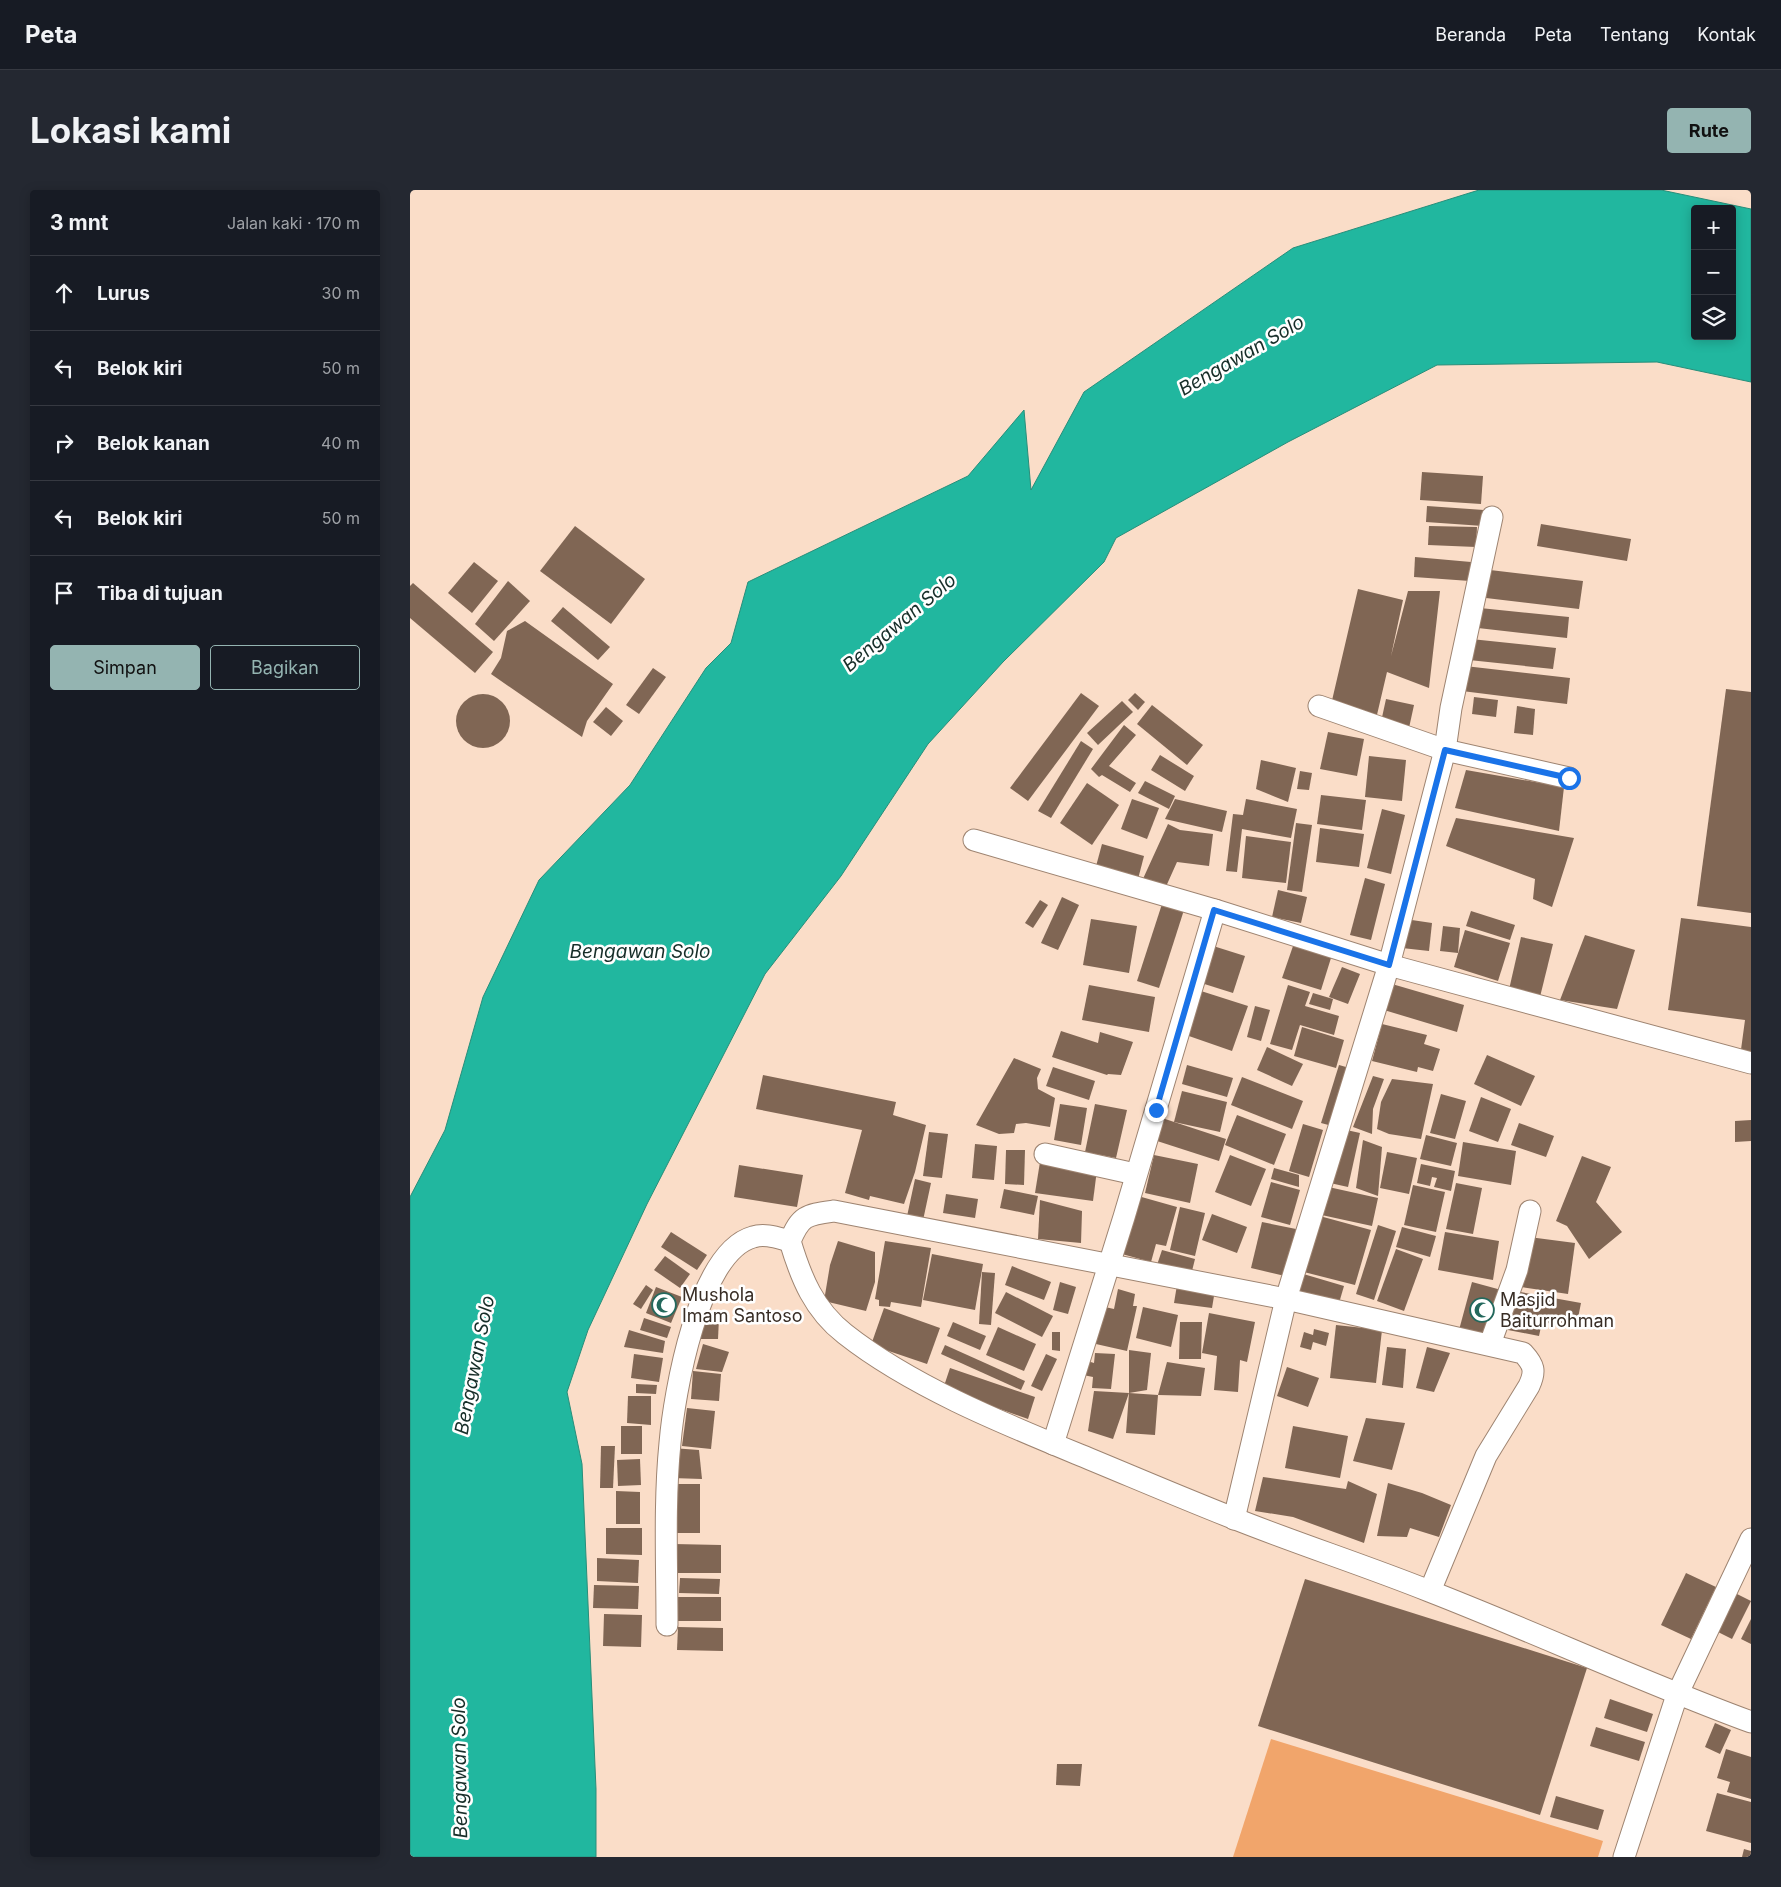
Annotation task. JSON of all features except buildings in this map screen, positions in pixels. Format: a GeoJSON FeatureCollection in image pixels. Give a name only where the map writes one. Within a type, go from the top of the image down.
{"type":"FeatureCollection","features":[{"type":"Feature","properties":{"kind":"street"},"geometry":{"type":"LineString","coordinates":[[1234,1519],[1286,1299],[1389,965],[1445,750],[1451,708],[1492,517]]}},
{"type":"Feature","properties":{"kind":"street"},"geometry":{"type":"LineString","coordinates":[[1319,706],[1445,750],[1569,778]]}},
{"type":"Feature","properties":{"kind":"street"},"geometry":{"type":"LineString","coordinates":[[974,840],[1214,910],[1389,965],[1751,1063]]}},
{"type":"Feature","properties":{"kind":"street"},"geometry":{"type":"LineString","coordinates":[[1053,1444],[1214,910]]}},
{"type":"Feature","properties":{"kind":"street"},"geometry":{"type":"LineString","coordinates":[[1045,1154],[1135,1174]]}},
{"type":"Feature","properties":{"kind":"street"},"geometry":{"type":"LineString","coordinates":[[1430,1591],[1486,1456],[1534,1374],[1532,1363],[1523,1353],[1286,1299],[834,1211],[811,1215],[798,1222],[790,1241],[801,1276],[817,1306],[843,1332],[900,1370],[982,1413],[1234,1519],[1430,1591],[1677,1695],[1751,1722]]}},
{"type":"Feature","properties":{"kind":"street"},"geometry":{"type":"LineString","coordinates":[[1490,1344],[1517,1270],[1530,1211]]}},
{"type":"Feature","properties":{"kind":"street"},"geometry":{"type":"LineString","coordinates":[[667,1625],[670,1443],[675,1409],[695,1315],[706,1289],[720,1264],[738,1245],[752,1237],[768,1236],[790,1241]]}},
{"type":"Feature","properties":{"kind":"street"},"geometry":{"type":"LineString","coordinates":[[1624,1857],[1677,1695],[1751,1539]]}},
{"type":"Feature","properties":{"kind":"shaded area"},"geometry":{"type":"Polygon","coordinates":[[[1271,1739],[1603,1841],[1598,1857],[1233,1857],[1271,1739]]]}},
{"type":"Feature","properties":{"kind":"water","name":"Bengawan Solo"},"geometry":{"type":"Polygon","coordinates":[[[1479,190],[1661,190],[1732,205],[1691,205],[1691,340],[1736,340],[1736,206],[1751,209],[1751,382],[1657,362],[1437,365],[1288,442],[1116,538],[1104,562],[1003,662],[928,744],[841,876],[765,974],[647,1204],[588,1330],[567,1392],[582,1464],[596,1789],[596,1857],[410,1857],[410,1197],[445,1130],[483,997],[539,880],[630,785],[706,668],[731,643],[748,582],[968,476],[1024,410],[1031,490],[1084,392],[1293,248],[1479,190]]]}},
{"type":"Feature","properties":{"kind":"place","name":"Mushola Imam Santoso"},"geometry":{"type":"Point","coordinates":[664,1305]}},
{"type":"Feature","properties":{"kind":"place","name":"Masjid Baiturrohman"},"geometry":{"type":"Point","coordinates":[1482,1310]}},
{"type":"Feature","properties":{"kind":"route"},"geometry":{"type":"LineString","coordinates":[[1156,1110],[1214,910],[1389,965],[1445,750],[1569,778]]}}]}
